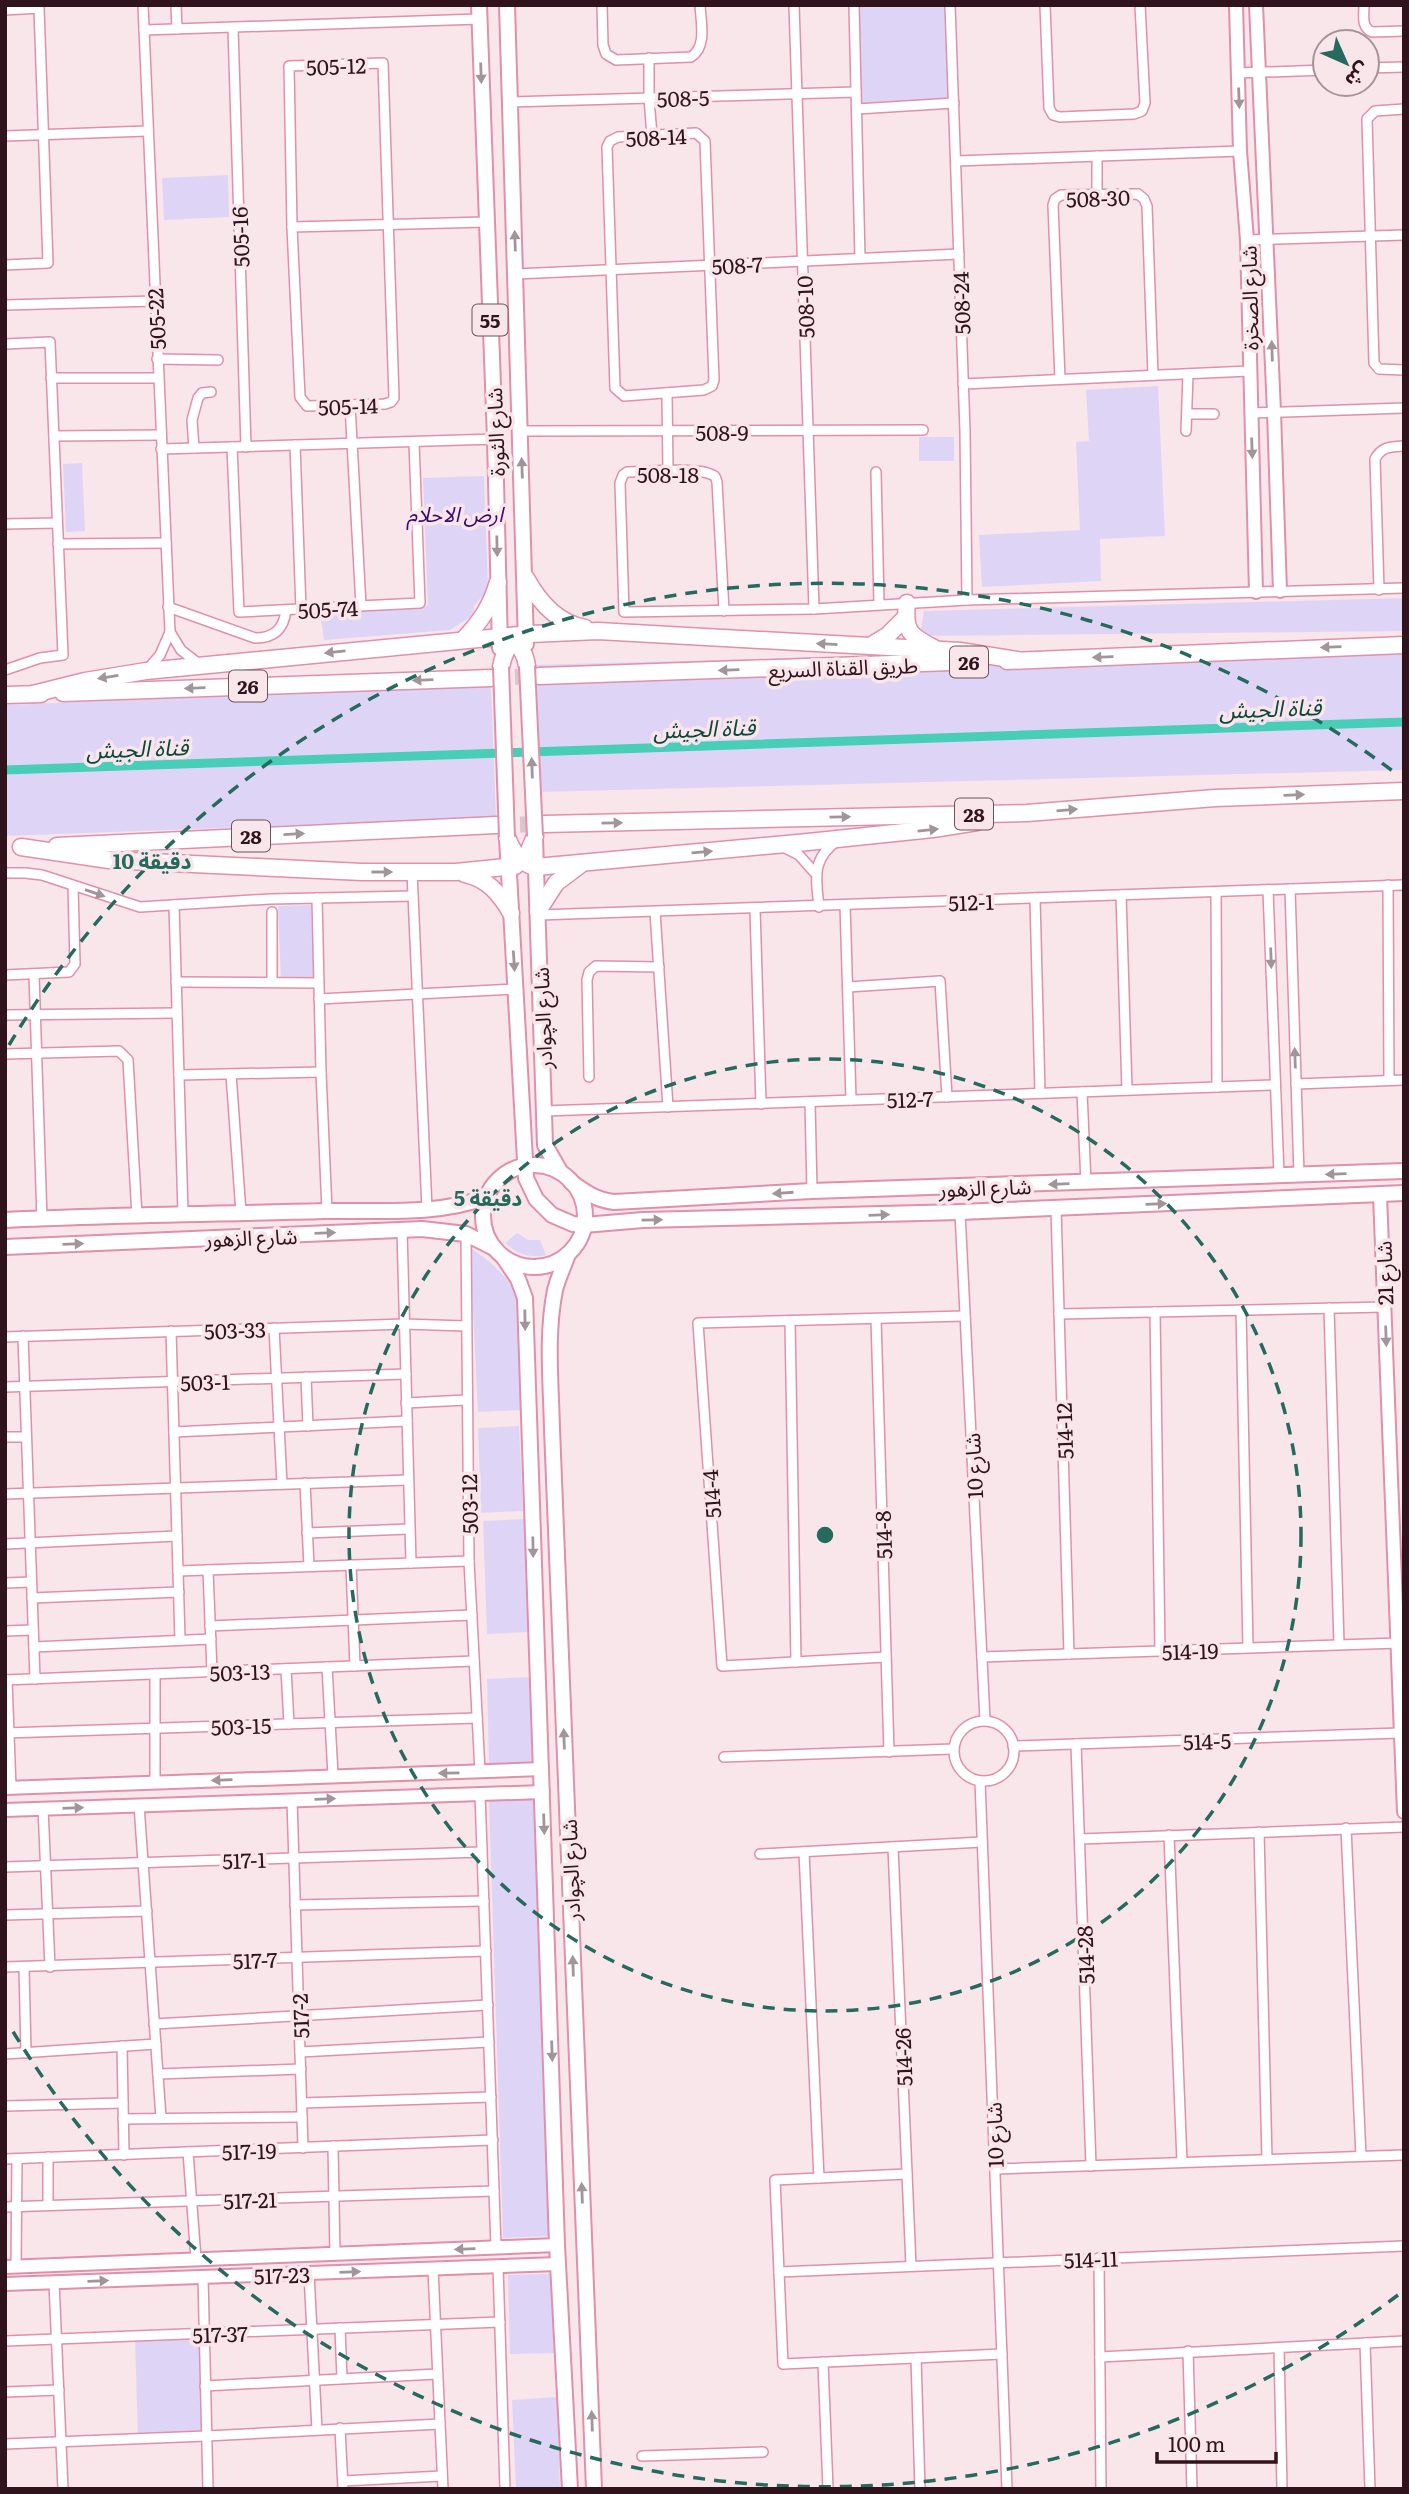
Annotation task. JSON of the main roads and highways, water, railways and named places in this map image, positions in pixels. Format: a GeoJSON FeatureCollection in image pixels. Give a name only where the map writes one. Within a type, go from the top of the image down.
{"type":"FeatureCollection","features":[{"type":"Feature","properties":{"kind":"highway"},"geometry":{"type":"LineString","coordinates":[[526,578],[541,602],[562,620],[598,631]]}},
{"type":"Feature","properties":{"kind":"highway"},"geometry":{"type":"LineString","coordinates":[[464,639],[486,613],[498,582]]}},
{"type":"Feature","properties":{"kind":"highway"},"geometry":{"type":"LineString","coordinates":[[870,646],[888,635],[906,610],[912,634],[939,651]]}},
{"type":"Feature","properties":{"kind":"highway"},"geometry":{"type":"LineString","coordinates":[[33,694],[85,681],[146,671],[464,639],[513,640],[598,631],[964,651],[1017,660]]}},
{"type":"Feature","properties":{"kind":"highway"},"geometry":{"type":"LineString","coordinates":[[513,640],[533,671]]}},
{"type":"Feature","properties":{"kind":"highway"},"geometry":{"type":"LineString","coordinates":[[496,672],[513,640]]}},
{"type":"Feature","properties":{"kind":"highway","name":"طريق القناة السريع"},"geometry":{"type":"LineString","coordinates":[[533,671],[1017,660],[1401,645]]}},
{"type":"Feature","properties":{"kind":"highway","name":"26"},"geometry":{"type":"LineString","coordinates":[[5,695],[496,672]]}},
{"type":"Feature","properties":{"kind":"highway","name":"28"},"geometry":{"type":"LineString","coordinates":[[539,830],[1027,813],[1215,798],[1404,791]]}},
{"type":"Feature","properties":{"kind":"highway"},"geometry":{"type":"LineString","coordinates":[[13,848],[101,860],[362,872],[456,872],[522,861],[584,863],[933,830],[1027,813]]}},
{"type":"Feature","properties":{"kind":"highway"},"geometry":{"type":"LineString","coordinates":[[522,861],[539,830]]}},
{"type":"Feature","properties":{"kind":"highway"},"geometry":{"type":"LineString","coordinates":[[501,831],[522,861]]}},
{"type":"Feature","properties":{"kind":"highway","name":"28"},"geometry":{"type":"LineString","coordinates":[[13,848],[501,831]]}},
{"type":"Feature","properties":{"kind":"highway"},"geometry":{"type":"LineString","coordinates":[[538,913],[556,883],[584,863]]}},
{"type":"Feature","properties":{"kind":"highway"},"geometry":{"type":"LineString","coordinates":[[456,872],[474,876],[489,884],[502,897],[511,913]]}},
{"type":"Feature","properties":{"kind":"main road","name":"شارع الثورة"},"geometry":{"type":"LineString","coordinates":[[507,5],[526,578],[513,640]]}},
{"type":"Feature","properties":{"kind":"main road","name":"شارع الثورة"},"geometry":{"type":"LineString","coordinates":[[479,12],[498,582],[513,640]]}},
{"type":"Feature","properties":{"kind":"main road"},"geometry":{"type":"LineString","coordinates":[[533,671],[539,830]]}},
{"type":"Feature","properties":{"kind":"main road"},"geometry":{"type":"LineString","coordinates":[[496,672],[501,831]]}},
{"type":"Feature","properties":{"kind":"main road","name":"شارع الچوادر"},"geometry":{"type":"LineString","coordinates":[[522,861],[511,913],[525,1166],[530,1189],[543,1207],[562,1220],[584,1226]]}},
{"type":"Feature","properties":{"kind":"main road","name":"شارع الچوادر"},"geometry":{"type":"LineString","coordinates":[[522,861],[538,913],[545,1145],[582,1202],[584,1226],[576,1246],[568,1254],[558,1281],[550,1340],[594,2489]]}},
{"type":"Feature","properties":{"kind":"main road"},"geometry":{"type":"LineString","coordinates":[[487,1197],[496,1183],[509,1172],[525,1166],[537,1166],[566,1178]]}},
{"type":"Feature","properties":{"kind":"main road","name":"شارع الزهور"},"geometry":{"type":"LineString","coordinates":[[566,1178],[603,1201],[812,1191],[1404,1171]]}},
{"type":"Feature","properties":{"kind":"main road","name":"شارع الزهور"},"geometry":{"type":"LineString","coordinates":[[584,1226],[643,1220],[727,1220],[1404,1194]]}},
{"type":"Feature","properties":{"kind":"main road","name":"شارع الچوادر"},"geometry":{"type":"LineString","coordinates":[[487,1197],[483,1210],[487,1237],[518,1279],[525,1298],[557,2245],[570,2489]]}},
{"type":"Feature","properties":{"kind":"main road","name":"شارع الزهور"},"geometry":{"type":"LineString","coordinates":[[5,1220],[183,1213],[427,1209],[472,1203],[487,1197]]}},
{"type":"Feature","properties":{"kind":"main road"},"geometry":{"type":"LineString","coordinates":[[727,1197],[727,1220]]}},
{"type":"Feature","properties":{"kind":"main road","name":"شارع الزهور"},"geometry":{"type":"LineString","coordinates":[[5,1247],[422,1229],[466,1234],[519,1265],[537,1267],[554,1263],[568,1254]]}},
{"type":"Feature","properties":{"kind":"waterway","name":"قناة الجيش"},"geometry":{"type":"LineString","coordinates":[[5,770],[1404,722]]}},
{"type":"Feature","properties":{"kind":"tunnel"},"geometry":{"type":"LineString","coordinates":[[491,678],[539,676]]}},
{"type":"Feature","properties":{"kind":"tunnel"},"geometry":{"type":"LineString","coordinates":[[496,825],[544,824]]}},
{"type":"Feature","properties":{"kind":"park label","name":"ارض الاحلام"},"geometry":{"type":"Point","coordinates":[455,512]}}]}
